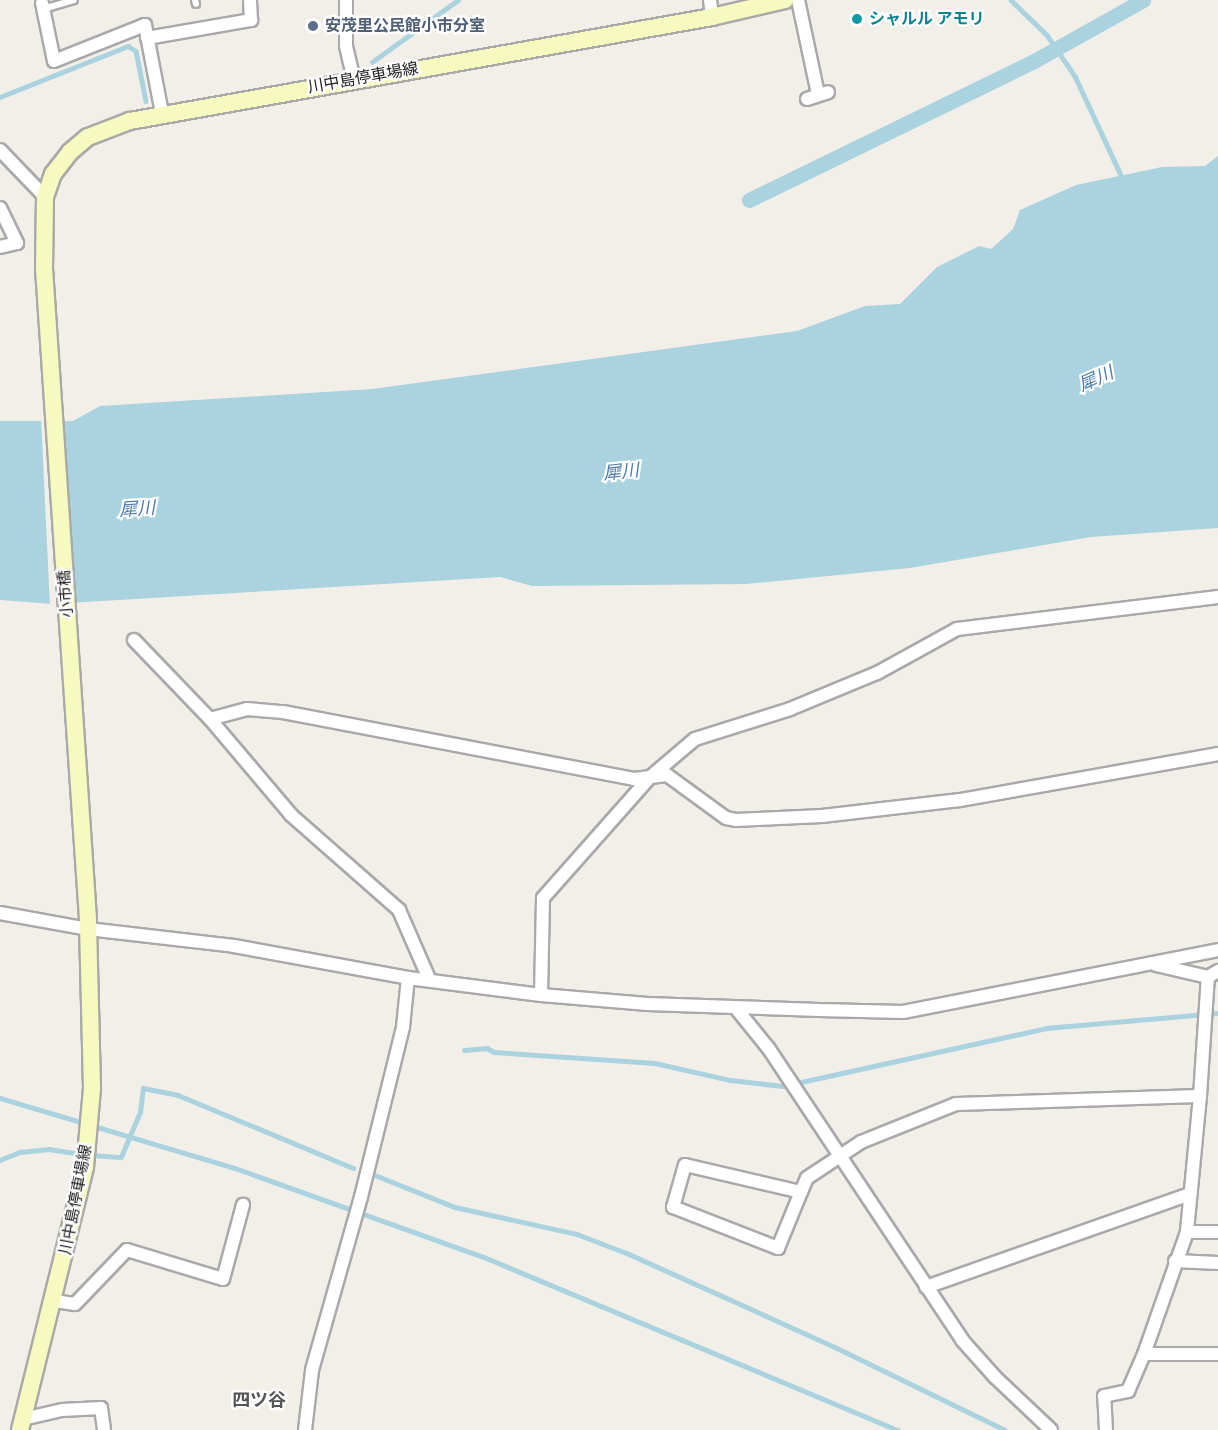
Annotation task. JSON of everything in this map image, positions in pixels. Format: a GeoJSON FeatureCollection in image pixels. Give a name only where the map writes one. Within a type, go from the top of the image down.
{"type":"FeatureCollection","features":[{"type":"Feature","properties":{"kind":"main road","name":"川中島停車場線"},"geometry":{"type":"LineString","coordinates":[[44,269],[45,197],[53,174],[70,152],[88,136],[110,126],[162,113],[712,17],[785,0]]}},
{"type":"Feature","properties":{"kind":"main road","name":"小市橋"},"geometry":{"type":"LineString","coordinates":[[44,269],[88,924]]}},
{"type":"Feature","properties":{"kind":"main road","name":"川中島停車場線"},"geometry":{"type":"LineString","coordinates":[[22,1424],[55,1301],[85,1167],[92,1088],[88,924]]}},
{"type":"Feature","properties":{"kind":"street"},"geometry":{"type":"LineString","coordinates":[[147,38],[251,20],[250,0]]}},
{"type":"Feature","properties":{"kind":"street"},"geometry":{"type":"LineString","coordinates":[[346,0],[346,46],[354,80]]}},
{"type":"Feature","properties":{"kind":"street"},"geometry":{"type":"LineString","coordinates":[[710,0],[712,17]]}},
{"type":"Feature","properties":{"kind":"street"},"geometry":{"type":"LineString","coordinates":[[798,0],[818,95]]}},
{"type":"Feature","properties":{"kind":"street"},"geometry":{"type":"LineString","coordinates":[[42,6],[54,61],[145,25],[162,113]]}},
{"type":"Feature","properties":{"kind":"street"},"geometry":{"type":"LineString","coordinates":[[0,150],[45,197]]}},
{"type":"Feature","properties":{"kind":"street"},"geometry":{"type":"LineString","coordinates":[[0,208],[17,243],[0,247]]}},
{"type":"Feature","properties":{"kind":"street"},"geometry":{"type":"LineString","coordinates":[[541,995],[543,898],[649,778],[695,739],[790,709],[876,673],[957,629],[1218,597]]}},
{"type":"Feature","properties":{"kind":"street"},"geometry":{"type":"LineString","coordinates":[[134,640],[210,719],[291,815],[399,910],[430,981]]}},
{"type":"Feature","properties":{"kind":"street"},"geometry":{"type":"LineString","coordinates":[[210,719],[247,709],[283,712],[623,777],[649,778],[667,775],[726,818],[736,820],[822,816],[960,800],[1218,754]]}},
{"type":"Feature","properties":{"kind":"street"},"geometry":{"type":"LineString","coordinates":[[0,913],[234,946],[430,981],[541,995],[735,1007],[903,1012],[1218,950]]}},
{"type":"Feature","properties":{"kind":"street"},"geometry":{"type":"LineString","coordinates":[[1106,1430],[1104,1396],[1128,1390],[1144,1354],[1187,1232],[1206,1013],[1213,974],[1151,963]]}},
{"type":"Feature","properties":{"kind":"street"},"geometry":{"type":"LineString","coordinates":[[305,1430],[312,1370],[361,1197],[403,1027],[408,978]]}},
{"type":"Feature","properties":{"kind":"street"},"geometry":{"type":"LineString","coordinates":[[735,1007],[788,1077],[962,1340],[994,1377],[1051,1430]]}},
{"type":"Feature","properties":{"kind":"street"},"geometry":{"type":"LineString","coordinates":[[801,1192],[685,1165],[674,1207],[778,1248],[807,1178],[861,1142],[956,1104],[1200,1096]]}},
{"type":"Feature","properties":{"kind":"street"},"geometry":{"type":"LineString","coordinates":[[926,1287],[1190,1194]]}},
{"type":"Feature","properties":{"kind":"street"},"geometry":{"type":"LineString","coordinates":[[55,1301],[75,1304],[127,1250],[223,1279],[243,1205]]}},
{"type":"Feature","properties":{"kind":"street"},"geometry":{"type":"LineString","coordinates":[[1187,1232],[1218,1232]]}},
{"type":"Feature","properties":{"kind":"street"},"geometry":{"type":"LineString","coordinates":[[1175,1262],[1218,1263]]}},
{"type":"Feature","properties":{"kind":"street"},"geometry":{"type":"LineString","coordinates":[[1144,1354],[1218,1354]]}},
{"type":"Feature","properties":{"kind":"street"},"geometry":{"type":"LineString","coordinates":[[22,1424],[62,1410],[101,1408],[104,1430]]}},
{"type":"Feature","properties":{"kind":"lane"},"geometry":{"type":"LineString","coordinates":[[42,6],[74,0]]}},
{"type":"Feature","properties":{"kind":"water","name":"犀川"},"geometry":{"type":"Polygon","coordinates":[[[1218,156],[1218,528],[1091,537],[910,568],[746,584],[532,586],[500,577],[52,604],[0,600],[0,421],[73,421],[100,406],[372,389],[797,331],[865,306],[900,304],[937,267],[979,246],[991,249],[1013,229],[1020,210],[1076,185],[1162,167],[1205,166],[1218,156]]]}},
{"type":"Feature","properties":{"kind":"pier"},"geometry":{"type":"Polygon","coordinates":[[[41,417],[61,418],[73,605],[50,607],[41,417]]]}},
{"type":"Feature","properties":{"kind":"waterway"},"geometry":{"type":"LineString","coordinates":[[372,62],[458,0]]}},
{"type":"Feature","properties":{"kind":"waterway"},"geometry":{"type":"LineString","coordinates":[[1011,0],[1047,35],[1075,76],[1121,175]]}},
{"type":"Feature","properties":{"kind":"waterway"},"geometry":{"type":"LineString","coordinates":[[749,200],[1034,61],[1143,0]]}},
{"type":"Feature","properties":{"kind":"waterway"},"geometry":{"type":"LineString","coordinates":[[0,97],[128,46],[136,51],[146,101]]}},
{"type":"Feature","properties":{"kind":"waterway"},"geometry":{"type":"LineString","coordinates":[[464,1050],[487,1048],[494,1052],[655,1063],[730,1080],[783,1086],[1046,1028],[1218,1013]]}},
{"type":"Feature","properties":{"kind":"waterway"},"geometry":{"type":"LineString","coordinates":[[91,1155],[121,1157],[140,1112],[143,1088],[178,1095],[353,1168]]}},
{"type":"Feature","properties":{"kind":"waterway"},"geometry":{"type":"LineString","coordinates":[[0,1098],[235,1168],[484,1257],[898,1430]]}},
{"type":"Feature","properties":{"kind":"waterway"},"geometry":{"type":"LineString","coordinates":[[0,1160],[20,1152],[49,1149],[82,1154]]}},
{"type":"Feature","properties":{"kind":"waterway"},"geometry":{"type":"LineString","coordinates":[[370,1173],[455,1207],[577,1234],[629,1254],[835,1347],[1005,1430]]}},
{"type":"Feature","properties":{"kind":"place","name":"シャルル アモリ"},"geometry":{"type":"Point","coordinates":[857,19]}},
{"type":"Feature","properties":{"kind":"place","name":"安茂里公民館小市分室"},"geometry":{"type":"Point","coordinates":[313,26]}},
{"type":"Feature","properties":{"kind":"district","name":"四ツ谷"},"geometry":{"type":"Point","coordinates":[259,1400]}}]}
